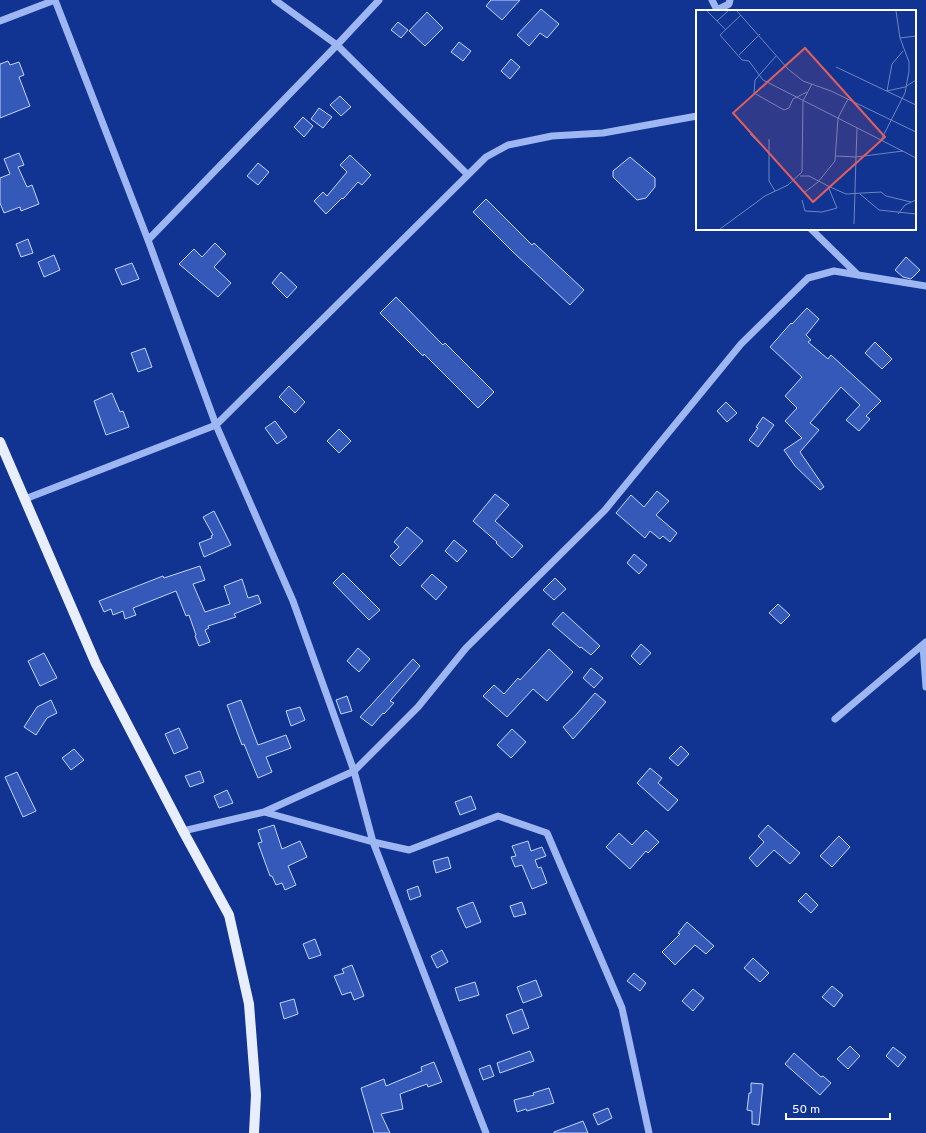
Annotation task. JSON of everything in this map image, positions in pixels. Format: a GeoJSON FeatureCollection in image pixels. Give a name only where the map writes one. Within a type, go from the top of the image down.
{"type":"FeatureCollection","features":[{"type":"Feature","properties":{"kind":"main road"},"geometry":{"type":"LineString","coordinates":[[0,442],[96,664],[183,831],[229,915],[250,1004],[256,1095],[254,1133]]}},
{"type":"Feature","properties":{"kind":"street"},"geometry":{"type":"LineString","coordinates":[[0,20],[55,0],[148,240],[216,425],[293,601],[354,771],[373,842],[486,1133]]}},
{"type":"Feature","properties":{"kind":"street"},"geometry":{"type":"LineString","coordinates":[[276,0],[337,45],[468,174]]}},
{"type":"Feature","properties":{"kind":"street"},"geometry":{"type":"LineString","coordinates":[[148,240],[337,45],[378,0]]}},
{"type":"Feature","properties":{"kind":"street"},"geometry":{"type":"LineString","coordinates":[[712,0],[717,10]]}},
{"type":"Feature","properties":{"kind":"street"},"geometry":{"type":"LineString","coordinates":[[719,10],[728,4],[730,0]]}},
{"type":"Feature","properties":{"kind":"street"},"geometry":{"type":"LineString","coordinates":[[25,499],[216,425],[486,157],[508,145],[552,136],[603,133],[696,116]]}},
{"type":"Feature","properties":{"kind":"street"},"geometry":{"type":"LineString","coordinates":[[812,230],[858,275]]}},
{"type":"Feature","properties":{"kind":"street"},"geometry":{"type":"LineString","coordinates":[[183,831],[264,812],[354,771],[418,707],[466,648],[605,510],[741,344],[808,278],[834,271],[926,286]]}},
{"type":"Feature","properties":{"kind":"street"},"geometry":{"type":"LineString","coordinates":[[924,644],[926,687]]}},
{"type":"Feature","properties":{"kind":"street"},"geometry":{"type":"LineString","coordinates":[[835,719],[924,644]]}},
{"type":"Feature","properties":{"kind":"street"},"geometry":{"type":"LineString","coordinates":[[264,812],[373,842],[409,850],[498,816],[547,833],[622,1008],[649,1133]]}},
{"type":"Feature","properties":{"kind":"building"},"geometry":{"type":"Polygon","coordinates":[[[491,0],[520,0],[502,20],[486,6],[491,0]]]}},
{"type":"Feature","properties":{"kind":"building"},"geometry":{"type":"Polygon","coordinates":[[[541,9],[559,24],[547,38],[540,33],[529,46],[517,35],[541,9]]]}},
{"type":"Feature","properties":{"kind":"building"},"geometry":{"type":"Polygon","coordinates":[[[427,12],[443,28],[425,46],[409,31],[427,12]]]}},
{"type":"Feature","properties":{"kind":"building"},"geometry":{"type":"Polygon","coordinates":[[[398,22],[408,30],[401,38],[391,30],[398,22]]]}},
{"type":"Feature","properties":{"kind":"building"},"geometry":{"type":"Polygon","coordinates":[[[459,42],[471,51],[463,61],[451,52],[459,42]]]}},
{"type":"Feature","properties":{"kind":"building"},"geometry":{"type":"Polygon","coordinates":[[[511,59],[520,67],[510,79],[501,71],[511,59]]]}},
{"type":"Feature","properties":{"kind":"building"},"geometry":{"type":"Polygon","coordinates":[[[8,61],[10,65],[19,62],[24,75],[19,77],[30,106],[0,118],[0,64],[8,61]]]}},
{"type":"Feature","properties":{"kind":"building"},"geometry":{"type":"Polygon","coordinates":[[[340,96],[351,107],[341,116],[330,105],[340,96]]]}},
{"type":"Feature","properties":{"kind":"building"},"geometry":{"type":"Polygon","coordinates":[[[319,108],[332,117],[323,128],[311,119],[319,108]]]}},
{"type":"Feature","properties":{"kind":"building"},"geometry":{"type":"Polygon","coordinates":[[[303,117],[313,126],[304,137],[294,127],[303,117]]]}},
{"type":"Feature","properties":{"kind":"building"},"geometry":{"type":"Polygon","coordinates":[[[19,153],[24,165],[18,167],[27,187],[32,185],[39,204],[21,211],[20,207],[4,213],[0,203],[0,178],[10,174],[4,159],[19,153]]]}},
{"type":"Feature","properties":{"kind":"building"},"geometry":{"type":"Polygon","coordinates":[[[350,155],[371,175],[362,185],[358,182],[343,199],[342,198],[326,214],[314,201],[323,192],[327,196],[347,172],[340,165],[350,155]]]}},
{"type":"Feature","properties":{"kind":"building"},"geometry":{"type":"Polygon","coordinates":[[[630,157],[655,178],[655,187],[646,198],[637,200],[613,177],[613,171],[630,157]]]}},
{"type":"Feature","properties":{"kind":"building"},"geometry":{"type":"Polygon","coordinates":[[[258,163],[269,172],[258,185],[247,176],[258,163]]]}},
{"type":"Feature","properties":{"kind":"building"},"geometry":{"type":"Polygon","coordinates":[[[486,199],[532,245],[534,243],[584,290],[570,305],[514,253],[473,212],[486,199]]]}},
{"type":"Feature","properties":{"kind":"building"},"geometry":{"type":"Polygon","coordinates":[[[28,239],[33,253],[21,257],[16,244],[28,239]]]}},
{"type":"Feature","properties":{"kind":"building"},"geometry":{"type":"Polygon","coordinates":[[[215,243],[226,254],[214,267],[231,283],[218,297],[179,264],[194,249],[202,257],[215,243]]]}},
{"type":"Feature","properties":{"kind":"building"},"geometry":{"type":"Polygon","coordinates":[[[54,255],[60,270],[44,277],[38,262],[54,255]]]}},
{"type":"Feature","properties":{"kind":"building"},"geometry":{"type":"Polygon","coordinates":[[[906,257],[920,270],[911,279],[903,277],[895,270],[906,257]]]}},
{"type":"Feature","properties":{"kind":"building"},"geometry":{"type":"Polygon","coordinates":[[[132,263],[139,279],[122,285],[115,269],[132,263]]]}},
{"type":"Feature","properties":{"kind":"building"},"geometry":{"type":"Polygon","coordinates":[[[281,272],[297,287],[287,298],[272,283],[281,272]]]}},
{"type":"Feature","properties":{"kind":"building"},"geometry":{"type":"Polygon","coordinates":[[[396,297],[443,345],[445,343],[494,392],[478,408],[380,313],[396,297]]]}},
{"type":"Feature","properties":{"kind":"building"},"geometry":{"type":"Polygon","coordinates":[[[807,308],[819,319],[806,335],[811,340],[808,342],[828,359],[831,355],[881,401],[866,416],[870,419],[859,431],[846,420],[860,405],[841,387],[810,423],[819,430],[800,452],[824,487],[820,490],[795,466],[784,450],[802,438],[785,421],[797,408],[785,396],[802,377],[770,347],[791,323],[792,324],[807,308]]]}},
{"type":"Feature","properties":{"kind":"building"},"geometry":{"type":"Polygon","coordinates":[[[875,342],[892,359],[882,369],[865,353],[875,342]]]}},
{"type":"Feature","properties":{"kind":"building"},"geometry":{"type":"Polygon","coordinates":[[[145,348],[152,367],[138,372],[131,353],[145,348]]]}},
{"type":"Feature","properties":{"kind":"building"},"geometry":{"type":"Polygon","coordinates":[[[289,386],[305,402],[295,413],[279,397],[289,386]]]}},
{"type":"Feature","properties":{"kind":"building"},"geometry":{"type":"Polygon","coordinates":[[[112,393],[120,412],[123,411],[129,427],[106,435],[94,401],[112,393]]]}},
{"type":"Feature","properties":{"kind":"building"},"geometry":{"type":"Polygon","coordinates":[[[726,402],[737,413],[727,422],[717,411],[726,402]]]}},
{"type":"Feature","properties":{"kind":"building"},"geometry":{"type":"Polygon","coordinates":[[[763,417],[774,425],[758,447],[749,440],[758,428],[756,427],[763,417]]]}},
{"type":"Feature","properties":{"kind":"building"},"geometry":{"type":"Polygon","coordinates":[[[275,421],[287,437],[277,444],[265,428],[275,421]]]}},
{"type":"Feature","properties":{"kind":"building"},"geometry":{"type":"Polygon","coordinates":[[[339,429],[351,441],[339,453],[327,441],[339,429]]]}},
{"type":"Feature","properties":{"kind":"building"},"geometry":{"type":"Polygon","coordinates":[[[657,491],[669,501],[656,515],[677,533],[670,542],[663,536],[660,539],[650,531],[645,538],[616,513],[631,495],[644,507],[657,491]]]}},
{"type":"Feature","properties":{"kind":"building"},"geometry":{"type":"Polygon","coordinates":[[[495,494],[509,505],[495,521],[523,546],[512,558],[496,543],[497,542],[473,521],[495,494]]]}},
{"type":"Feature","properties":{"kind":"building"},"geometry":{"type":"Polygon","coordinates":[[[214,511],[231,545],[204,557],[199,543],[212,538],[211,536],[213,535],[203,517],[214,511]]]}},
{"type":"Feature","properties":{"kind":"building"},"geometry":{"type":"Polygon","coordinates":[[[407,527],[423,541],[400,566],[390,556],[399,547],[394,542],[407,527]]]}},
{"type":"Feature","properties":{"kind":"building"},"geometry":{"type":"Polygon","coordinates":[[[454,540],[467,551],[457,562],[445,551],[454,540]]]}},
{"type":"Feature","properties":{"kind":"building"},"geometry":{"type":"Polygon","coordinates":[[[634,554],[647,565],[639,574],[627,563],[634,554]]]}},
{"type":"Feature","properties":{"kind":"building"},"geometry":{"type":"Polygon","coordinates":[[[200,566],[205,580],[193,584],[205,612],[230,604],[224,586],[242,579],[248,598],[258,595],[261,603],[234,614],[236,617],[208,626],[209,628],[205,630],[210,642],[199,646],[189,615],[186,616],[176,591],[133,608],[136,615],[125,619],[123,611],[113,615],[111,609],[104,612],[99,601],[163,576],[164,578],[200,566]]]}},
{"type":"Feature","properties":{"kind":"building"},"geometry":{"type":"Polygon","coordinates":[[[343,573],[380,610],[369,620],[333,583],[343,573]]]}},
{"type":"Feature","properties":{"kind":"building"},"geometry":{"type":"Polygon","coordinates":[[[432,574],[447,587],[436,600],[421,586],[432,574]]]}},
{"type":"Feature","properties":{"kind":"building"},"geometry":{"type":"Polygon","coordinates":[[[555,578],[566,589],[554,600],[543,590],[555,578]]]}},
{"type":"Feature","properties":{"kind":"building"},"geometry":{"type":"Polygon","coordinates":[[[778,604],[790,615],[781,624],[769,613],[778,604]]]}},
{"type":"Feature","properties":{"kind":"building"},"geometry":{"type":"Polygon","coordinates":[[[563,612],[600,646],[591,655],[581,647],[580,648],[552,624],[563,612]]]}},
{"type":"Feature","properties":{"kind":"building"},"geometry":{"type":"Polygon","coordinates":[[[641,644],[651,653],[640,665],[631,656],[641,644]]]}},
{"type":"Feature","properties":{"kind":"building"},"geometry":{"type":"Polygon","coordinates":[[[358,648],[370,659],[359,672],[347,661],[358,648]]]}},
{"type":"Feature","properties":{"kind":"building"},"geometry":{"type":"Polygon","coordinates":[[[549,649],[573,672],[547,701],[533,689],[507,717],[483,696],[494,685],[504,694],[518,678],[520,680],[549,649]]]}},
{"type":"Feature","properties":{"kind":"building"},"geometry":{"type":"Polygon","coordinates":[[[44,653],[57,678],[40,686],[28,661],[44,653]]]}},
{"type":"Feature","properties":{"kind":"building"},"geometry":{"type":"Polygon","coordinates":[[[413,659],[420,666],[390,701],[394,703],[384,714],[383,713],[372,726],[360,717],[413,659]]]}},
{"type":"Feature","properties":{"kind":"building"},"geometry":{"type":"Polygon","coordinates":[[[591,668],[603,678],[594,688],[583,678],[591,668]]]}},
{"type":"Feature","properties":{"kind":"building"},"geometry":{"type":"Polygon","coordinates":[[[595,693],[606,702],[573,739],[563,727],[595,693]]]}},
{"type":"Feature","properties":{"kind":"building"},"geometry":{"type":"Polygon","coordinates":[[[347,696],[352,711],[341,714],[336,700],[347,696]]]}},
{"type":"Feature","properties":{"kind":"building"},"geometry":{"type":"Polygon","coordinates":[[[51,700],[57,713],[47,718],[36,735],[24,727],[37,707],[51,700]]]}},
{"type":"Feature","properties":{"kind":"building"},"geometry":{"type":"Polygon","coordinates":[[[241,700],[258,745],[286,735],[291,748],[266,757],[272,772],[258,778],[244,744],[242,745],[227,705],[241,700]]]}},
{"type":"Feature","properties":{"kind":"building"},"geometry":{"type":"Polygon","coordinates":[[[300,707],[305,720],[291,726],[286,711],[300,707]]]}},
{"type":"Feature","properties":{"kind":"building"},"geometry":{"type":"Polygon","coordinates":[[[179,728],[188,748],[174,754],[165,734],[179,728]]]}},
{"type":"Feature","properties":{"kind":"building"},"geometry":{"type":"Polygon","coordinates":[[[512,729],[526,742],[511,758],[497,745],[512,729]]]}},
{"type":"Feature","properties":{"kind":"building"},"geometry":{"type":"Polygon","coordinates":[[[681,746],[689,754],[678,766],[669,758],[681,746]]]}},
{"type":"Feature","properties":{"kind":"building"},"geometry":{"type":"Polygon","coordinates":[[[74,749],[84,760],[71,770],[62,758],[74,749]]]}},
{"type":"Feature","properties":{"kind":"building"},"geometry":{"type":"Polygon","coordinates":[[[650,768],[662,778],[658,783],[678,800],[668,811],[637,783],[650,768]]]}},
{"type":"Feature","properties":{"kind":"building"},"geometry":{"type":"Polygon","coordinates":[[[200,771],[204,782],[190,787],[185,776],[200,771]]]}},
{"type":"Feature","properties":{"kind":"building"},"geometry":{"type":"Polygon","coordinates":[[[17,772],[36,811],[23,817],[5,777],[17,772]]]}},
{"type":"Feature","properties":{"kind":"building"},"geometry":{"type":"Polygon","coordinates":[[[227,790],[233,803],[219,808],[214,796],[227,790]]]}},
{"type":"Feature","properties":{"kind":"building"},"geometry":{"type":"Polygon","coordinates":[[[471,796],[476,809],[460,815],[455,802],[471,796]]]}},
{"type":"Feature","properties":{"kind":"building"},"geometry":{"type":"Polygon","coordinates":[[[274,825],[282,849],[300,841],[307,857],[288,866],[296,885],[285,890],[282,883],[276,885],[272,876],[270,876],[258,843],[262,842],[258,830],[274,825]]]}},
{"type":"Feature","properties":{"kind":"building"},"geometry":{"type":"Polygon","coordinates":[[[768,825],[800,853],[790,864],[774,850],[757,867],[749,858],[764,842],[758,836],[768,825]]]}},
{"type":"Feature","properties":{"kind":"building"},"geometry":{"type":"Polygon","coordinates":[[[646,830],[659,842],[648,853],[646,851],[630,869],[606,847],[619,833],[632,845],[646,830]]]}},
{"type":"Feature","properties":{"kind":"building"},"geometry":{"type":"Polygon","coordinates":[[[839,836],[850,847],[832,867],[820,856],[839,836]]]}},
{"type":"Feature","properties":{"kind":"building"},"geometry":{"type":"Polygon","coordinates":[[[528,841],[531,851],[542,847],[546,856],[535,860],[538,868],[541,867],[547,883],[532,889],[522,865],[515,867],[511,857],[516,856],[512,846],[528,841]]]}},
{"type":"Feature","properties":{"kind":"building"},"geometry":{"type":"Polygon","coordinates":[[[448,857],[451,868],[436,873],[433,861],[448,857]]]}},
{"type":"Feature","properties":{"kind":"building"},"geometry":{"type":"Polygon","coordinates":[[[418,886],[421,896],[410,900],[407,890],[418,886]]]}},
{"type":"Feature","properties":{"kind":"building"},"geometry":{"type":"Polygon","coordinates":[[[806,893],[818,905],[811,913],[798,901],[806,893]]]}},
{"type":"Feature","properties":{"kind":"building"},"geometry":{"type":"Polygon","coordinates":[[[473,902],[481,922],[466,928],[457,908],[473,902]]]}},
{"type":"Feature","properties":{"kind":"building"},"geometry":{"type":"Polygon","coordinates":[[[522,902],[526,914],[514,917],[510,906],[522,902]]]}},
{"type":"Feature","properties":{"kind":"building"},"geometry":{"type":"Polygon","coordinates":[[[687,922],[714,946],[706,954],[695,945],[675,965],[662,952],[680,934],[678,933],[687,922]]]}},
{"type":"Feature","properties":{"kind":"building"},"geometry":{"type":"Polygon","coordinates":[[[315,939],[321,955],[309,959],[303,944],[315,939]]]}},
{"type":"Feature","properties":{"kind":"building"},"geometry":{"type":"Polygon","coordinates":[[[442,950],[448,962],[437,968],[431,956],[442,950]]]}},
{"type":"Feature","properties":{"kind":"building"},"geometry":{"type":"Polygon","coordinates":[[[753,958],[769,973],[760,982],[744,968],[753,958]]]}},
{"type":"Feature","properties":{"kind":"building"},"geometry":{"type":"Polygon","coordinates":[[[352,965],[364,996],[354,1000],[351,992],[342,995],[334,976],[344,973],[342,969],[352,965]]]}},
{"type":"Feature","properties":{"kind":"building"},"geometry":{"type":"Polygon","coordinates":[[[634,973],[646,983],[640,991],[627,981],[634,973]]]}},
{"type":"Feature","properties":{"kind":"building"},"geometry":{"type":"Polygon","coordinates":[[[536,980],[542,996],[523,1003],[517,987],[536,980]]]}},
{"type":"Feature","properties":{"kind":"building"},"geometry":{"type":"Polygon","coordinates":[[[475,982],[479,995],[459,1001],[455,988],[475,982]]]}},
{"type":"Feature","properties":{"kind":"building"},"geometry":{"type":"Polygon","coordinates":[[[832,986],[843,995],[834,1007],[822,997],[832,986]]]}},
{"type":"Feature","properties":{"kind":"building"},"geometry":{"type":"Polygon","coordinates":[[[693,989],[704,998],[693,1011],[682,1001],[693,989]]]}},
{"type":"Feature","properties":{"kind":"building"},"geometry":{"type":"Polygon","coordinates":[[[294,999],[298,1014],[284,1019],[280,1003],[294,999]]]}},
{"type":"Feature","properties":{"kind":"building"},"geometry":{"type":"Polygon","coordinates":[[[522,1009],[529,1028],[513,1034],[506,1015],[522,1009]]]}},
{"type":"Feature","properties":{"kind":"building"},"geometry":{"type":"Polygon","coordinates":[[[850,1046],[860,1056],[848,1069],[837,1059],[850,1046]]]}},
{"type":"Feature","properties":{"kind":"building"},"geometry":{"type":"Polygon","coordinates":[[[893,1047],[906,1057],[898,1067],[886,1056],[893,1047]]]}},
{"type":"Feature","properties":{"kind":"building"},"geometry":{"type":"Polygon","coordinates":[[[530,1051],[534,1061],[500,1073],[497,1063],[530,1051]]]}},
{"type":"Feature","properties":{"kind":"building"},"geometry":{"type":"Polygon","coordinates":[[[794,1053],[821,1077],[823,1076],[831,1083],[820,1095],[785,1064],[794,1053]]]}},
{"type":"Feature","properties":{"kind":"building"},"geometry":{"type":"Polygon","coordinates":[[[434,1062],[442,1082],[428,1087],[427,1084],[400,1094],[403,1109],[381,1114],[390,1133],[374,1133],[361,1088],[384,1079],[386,1086],[422,1071],[421,1067],[434,1062]]]}},
{"type":"Feature","properties":{"kind":"building"},"geometry":{"type":"Polygon","coordinates":[[[490,1065],[494,1076],[483,1080],[479,1069],[490,1065]]]}},
{"type":"Feature","properties":{"kind":"building"},"geometry":{"type":"Polygon","coordinates":[[[751,1083],[763,1084],[759,1125],[752,1124],[752,1111],[747,1110],[749,1093],[751,1093],[751,1083]]]}},
{"type":"Feature","properties":{"kind":"building"},"geometry":{"type":"Polygon","coordinates":[[[549,1088],[554,1103],[527,1111],[526,1109],[517,1112],[514,1100],[534,1095],[533,1093],[549,1088]]]}},
{"type":"Feature","properties":{"kind":"building"},"geometry":{"type":"Polygon","coordinates":[[[608,1108],[612,1118],[598,1125],[593,1114],[608,1108]]]}},
{"type":"Feature","properties":{"kind":"building"},"geometry":{"type":"Polygon","coordinates":[[[583,1121],[588,1133],[554,1133],[554,1132],[583,1121]]]}}]}
